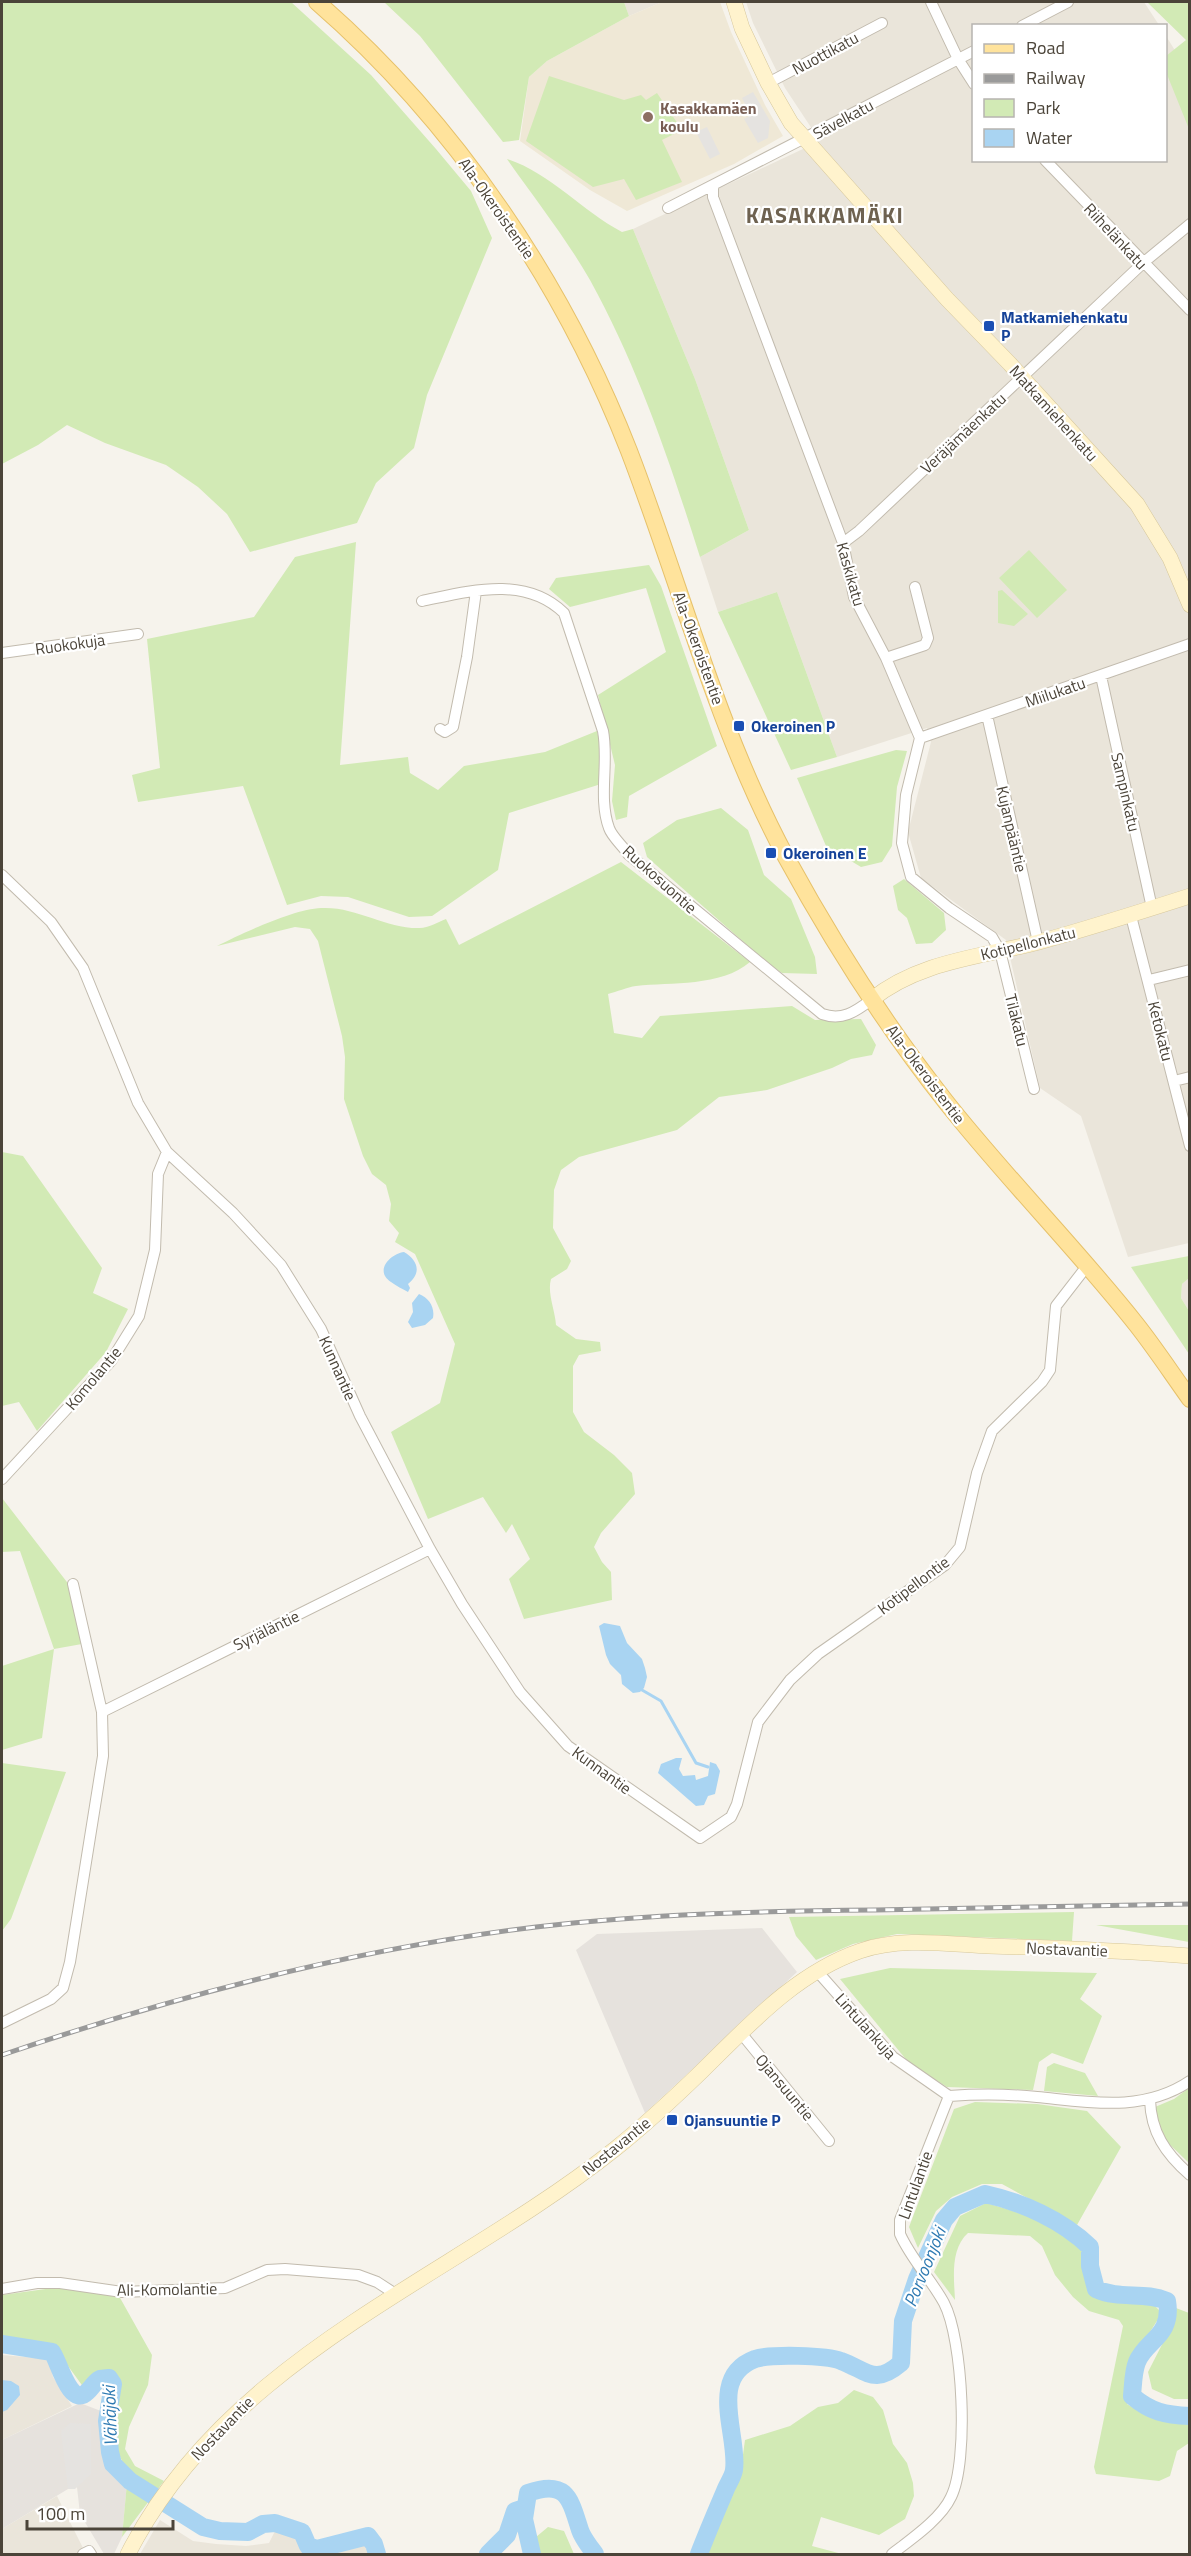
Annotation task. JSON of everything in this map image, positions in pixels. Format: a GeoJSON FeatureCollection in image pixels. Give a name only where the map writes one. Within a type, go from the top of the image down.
{"type":"FeatureCollection","features":[{"type":"Feature","properties":{"kind":"main road","name":"Ala-Okeroistentie"},"geometry":{"type":"LineString","coordinates":[[317,2],[392,74],[466,164],[514,230],[558,302],[595,373],[628,448],[710,681],[750,782],[785,855],[871,1000],[948,1104],[1137,1325],[1190,1399]]}},
{"type":"Feature","properties":{"kind":"street","name":"Matkamiehenkatu"},"geometry":{"type":"LineString","coordinates":[[734,2],[742,28],[768,83],[791,123],[947,299],[1137,504],[1170,558],[1190,605]]}},
{"type":"Feature","properties":{"kind":"street"},"geometry":{"type":"LineString","coordinates":[[931,2],[958,58],[972,81]]}},
{"type":"Feature","properties":{"kind":"street"},"geometry":{"type":"LineString","coordinates":[[1026,24],[1068,2]]}},
{"type":"Feature","properties":{"kind":"street","name":"Nuottikatu"},"geometry":{"type":"LineString","coordinates":[[768,83],[882,23]]}},
{"type":"Feature","properties":{"kind":"street","name":"Sävelkatu"},"geometry":{"type":"LineString","coordinates":[[668,208],[713,192],[727,175],[804,139],[972,52]]}},
{"type":"Feature","properties":{"kind":"street","name":"Riihelänkatu"},"geometry":{"type":"LineString","coordinates":[[1047,162],[1190,310]]}},
{"type":"Feature","properties":{"kind":"street","name":"Kaskikatu"},"geometry":{"type":"LineString","coordinates":[[713,192],[843,543],[854,597],[886,658],[920,738]]}},
{"type":"Feature","properties":{"kind":"street","name":"Veräjämäenkatu"},"geometry":{"type":"LineString","coordinates":[[843,543],[859,531],[1143,263],[1190,224]]}},
{"type":"Feature","properties":{"kind":"street"},"geometry":{"type":"LineString","coordinates":[[886,658],[925,645],[928,638],[915,586]]}},
{"type":"Feature","properties":{"kind":"street","name":"Ruokosuontie"},"geometry":{"type":"LineString","coordinates":[[422,601],[476,591],[517,589],[549,599],[564,613],[603,731],[607,750],[606,817],[610,831],[628,854],[822,1014],[833,1018],[844,1016],[871,1000]]}},
{"type":"Feature","properties":{"kind":"street"},"geometry":{"type":"LineString","coordinates":[[440,729],[445,732],[453,727],[467,657],[476,591]]}},
{"type":"Feature","properties":{"kind":"street","name":"Ruokokuja"},"geometry":{"type":"LineString","coordinates":[[2,653],[138,634]]}},
{"type":"Feature","properties":{"kind":"street","name":"Miilukatu"},"geometry":{"type":"LineString","coordinates":[[920,738],[1190,644]]}},
{"type":"Feature","properties":{"kind":"street","name":"Sampinkatu"},"geometry":{"type":"LineString","coordinates":[[1101,676],[1152,908]]}},
{"type":"Feature","properties":{"kind":"street","name":"Kujanpääntie"},"geometry":{"type":"LineString","coordinates":[[987,715],[1038,942]]}},
{"type":"Feature","properties":{"kind":"street"},"geometry":{"type":"LineString","coordinates":[[920,738],[906,795],[902,843],[911,877],[949,908],[992,937],[1000,951]]}},
{"type":"Feature","properties":{"kind":"street","name":"Kunnantie"},"geometry":{"type":"LineString","coordinates":[[2,875],[51,922],[83,968],[138,1103],[167,1152],[233,1213],[281,1265],[321,1329],[360,1416],[430,1549],[462,1604],[520,1692],[568,1746],[700,1839]]}},
{"type":"Feature","properties":{"kind":"street","name":"Kotipellonkatu"},"geometry":{"type":"LineString","coordinates":[[871,1000],[888,986],[915,973],[1131,916],[1190,896]]}},
{"type":"Feature","properties":{"kind":"street","name":"Ketokatu"},"geometry":{"type":"LineString","coordinates":[[1131,916],[1190,1146]]}},
{"type":"Feature","properties":{"kind":"street","name":"Tilakatu"},"geometry":{"type":"LineString","coordinates":[[1000,951],[1034,1089]]}},
{"type":"Feature","properties":{"kind":"street"},"geometry":{"type":"LineString","coordinates":[[1149,980],[1190,970]]}},
{"type":"Feature","properties":{"kind":"street"},"geometry":{"type":"LineString","coordinates":[[1174,1081],[1190,1077]]}},
{"type":"Feature","properties":{"kind":"street","name":"Komolantie"},"geometry":{"type":"LineString","coordinates":[[2,1479],[111,1361],[139,1316],[155,1250],[158,1174],[167,1152]]}},
{"type":"Feature","properties":{"kind":"street","name":"Kotipellontie"},"geometry":{"type":"LineString","coordinates":[[700,1839],[730,1817],[737,1804],[758,1722],[790,1680],[818,1654],[945,1565],[960,1547],[977,1473],[992,1431],[1042,1382],[1050,1370],[1056,1306],[1087,1266]]}},
{"type":"Feature","properties":{"kind":"street","name":"Syrjäläntie"},"geometry":{"type":"LineString","coordinates":[[102,1712],[430,1549]]}},
{"type":"Feature","properties":{"kind":"street"},"geometry":{"type":"LineString","coordinates":[[2,2023],[51,1999],[63,1988],[70,1962],[103,1756],[102,1712],[73,1584]]}},
{"type":"Feature","properties":{"kind":"street","name":"Nostavantie"},"geometry":{"type":"LineString","coordinates":[[128,2554],[186,2466],[244,2403],[301,2358],[556,2194],[675,2097],[788,1991],[817,1971],[864,1949],[924,1943],[1190,1956]]}},
{"type":"Feature","properties":{"kind":"street","name":"Lintulankuja"},"geometry":{"type":"LineString","coordinates":[[817,1971],[893,2057],[949,2096]]}},
{"type":"Feature","properties":{"kind":"street","name":"Ojansuuntie"},"geometry":{"type":"LineString","coordinates":[[741,2033],[829,2141]]}},
{"type":"Feature","properties":{"kind":"street"},"geometry":{"type":"LineString","coordinates":[[949,2096],[1036,2097],[1095,2104],[1150,2100],[1176,2090],[1190,2081]]}},
{"type":"Feature","properties":{"kind":"street","name":"Lintulantie"},"geometry":{"type":"LineString","coordinates":[[892,2554],[922,2531],[951,2498],[962,2455],[960,2390],[953,2331],[945,2305],[913,2258],[900,2234],[900,2220],[949,2096]]}},
{"type":"Feature","properties":{"kind":"street"},"geometry":{"type":"LineString","coordinates":[[1150,2100],[1150,2119],[1157,2138],[1173,2160],[1190,2175]]}},
{"type":"Feature","properties":{"kind":"street","name":"Ali-Komolantie"},"geometry":{"type":"LineString","coordinates":[[2,2289],[37,2283],[60,2283],[122,2292],[225,2288],[267,2270],[285,2269],[358,2275],[377,2282],[397,2295]]}},
{"type":"Feature","properties":{"kind":"street"},"geometry":{"type":"LineString","coordinates":[[83,2554],[89,2551],[91,2554]]}},
{"type":"Feature","properties":{"kind":"shaded area"},"geometry":{"type":"Polygon","coordinates":[[[624,2],[662,2],[629,16],[624,2]]]}},
{"type":"Feature","properties":{"kind":"shaded area","name":"Kasakkamäen koulu"},"geometry":{"type":"Polygon","coordinates":[[[662,2],[720,2],[731,32],[765,105],[783,136],[734,164],[627,211],[590,190],[520,141],[529,77],[547,61],[629,16],[662,2]]]}},
{"type":"Feature","properties":{"kind":"shaded area"},"geometry":{"type":"Polygon","coordinates":[[[746,2],[1144,2],[1158,24],[972,24],[972,162],[1167,162],[1167,38],[1189,73],[1189,1243],[1128,1257],[1081,1116],[1040,1088],[1006,940],[921,878],[908,832],[931,742],[927,728],[837,757],[777,592],[718,612],[700,557],[749,530],[695,379],[633,229],[820,141],[785,88],[753,23],[746,2]]]}},
{"type":"Feature","properties":{"kind":"shaded area"},"geometry":{"type":"Polygon","coordinates":[[[753,92],[770,121],[768,138],[758,143],[744,119],[751,115],[742,98],[753,92]]]}},
{"type":"Feature","properties":{"kind":"shaded area"},"geometry":{"type":"Polygon","coordinates":[[[707,127],[720,154],[710,159],[696,132],[707,127]]]}},
{"type":"Feature","properties":{"kind":"shaded area"},"geometry":{"type":"Polygon","coordinates":[[[1189,1278],[1189,1311],[1181,1298],[1182,1284],[1189,1278]]]}},
{"type":"Feature","properties":{"kind":"shaded area"},"geometry":{"type":"Polygon","coordinates":[[[762,1928],[797,1972],[645,2113],[576,1950],[597,1934],[762,1928]]]}},
{"type":"Feature","properties":{"kind":"shaded area"},"geometry":{"type":"Polygon","coordinates":[[[2,2355],[49,2359],[53,2377],[72,2406],[2,2440],[2,2355]]]}},
{"type":"Feature","properties":{"kind":"shaded area"},"geometry":{"type":"Polygon","coordinates":[[[80,2403],[101,2411],[109,2469],[127,2484],[122,2537],[114,2554],[104,2554],[80,2514],[77,2487],[68,2489],[2,2529],[2,2440],[80,2403]]]}},
{"type":"Feature","properties":{"kind":"shaded area"},"geometry":{"type":"Polygon","coordinates":[[[70,2423],[91,2424],[91,2474],[75,2489],[68,2489],[61,2431],[70,2423]]]}},
{"type":"Feature","properties":{"kind":"shaded area"},"geometry":{"type":"Polygon","coordinates":[[[57,2496],[86,2554],[2,2554],[2,2529],[57,2496]]]}},
{"type":"Feature","properties":{"kind":"shaded area"},"geometry":{"type":"Polygon","coordinates":[[[160,2520],[193,2541],[216,2544],[246,2546],[269,2543],[276,2529],[294,2532],[301,2537],[305,2547],[313,2552],[326,2554],[140,2554],[160,2520]]]}},
{"type":"Feature","properties":{"kind":"shaded area"},"geometry":{"type":"Polygon","coordinates":[[[359,2541],[370,2546],[372,2554],[326,2554],[359,2541]]]}},
{"type":"Feature","properties":{"kind":"green space"},"geometry":{"type":"Polygon","coordinates":[[[2,2],[291,2],[371,75],[471,191],[492,238],[427,395],[414,448],[376,483],[357,523],[250,552],[227,514],[198,487],[166,465],[105,443],[67,425],[38,445],[2,464],[2,2]]]}},
{"type":"Feature","properties":{"kind":"green space"},"geometry":{"type":"Polygon","coordinates":[[[384,2],[624,2],[629,16],[547,61],[529,77],[519,140],[503,142],[420,36],[384,2]]]}},
{"type":"Feature","properties":{"kind":"green space"},"geometry":{"type":"Polygon","coordinates":[[[1147,2],[1189,2],[1189,129],[1167,74],[1167,55],[1186,40],[1147,2]]]}},
{"type":"Feature","properties":{"kind":"green space"},"geometry":{"type":"Polygon","coordinates":[[[549,76],[624,100],[641,95],[646,100],[657,93],[682,130],[662,140],[682,182],[636,200],[624,179],[593,187],[526,141],[549,76]]]}},
{"type":"Feature","properties":{"kind":"green space"},"geometry":{"type":"Polygon","coordinates":[[[507,159],[537,173],[622,232],[633,229],[695,379],[749,530],[700,557],[652,416],[607,313],[571,249],[507,159]]]}},
{"type":"Feature","properties":{"kind":"green space"},"geometry":{"type":"Polygon","coordinates":[[[356,542],[340,765],[408,757],[410,773],[438,790],[464,766],[545,752],[597,731],[601,750],[601,784],[509,813],[498,870],[432,916],[409,917],[348,897],[321,896],[287,905],[243,786],[138,802],[132,775],[160,768],[147,639],[254,617],[295,557],[356,542]]]}},
{"type":"Feature","properties":{"kind":"green space"},"geometry":{"type":"Polygon","coordinates":[[[1029,550],[1067,590],[1037,618],[999,578],[1029,550]]]}},
{"type":"Feature","properties":{"kind":"green space"},"geometry":{"type":"Polygon","coordinates":[[[649,565],[661,586],[717,746],[629,796],[627,817],[616,820],[612,801],[615,765],[598,695],[666,652],[646,588],[570,607],[549,589],[556,578],[649,565]]]}},
{"type":"Feature","properties":{"kind":"green space"},"geometry":{"type":"Polygon","coordinates":[[[1002,590],[1028,614],[1014,626],[998,623],[998,591],[1002,590]]]}},
{"type":"Feature","properties":{"kind":"green space"},"geometry":{"type":"Polygon","coordinates":[[[777,592],[837,757],[791,770],[718,612],[777,592]]]}},
{"type":"Feature","properties":{"kind":"green space"},"geometry":{"type":"Polygon","coordinates":[[[896,750],[907,751],[897,787],[892,846],[882,862],[861,867],[826,846],[797,778],[896,750]]]}},
{"type":"Feature","properties":{"kind":"green space"},"geometry":{"type":"Polygon","coordinates":[[[721,808],[748,830],[764,875],[791,899],[815,957],[817,974],[782,973],[765,961],[647,857],[643,843],[677,820],[721,808]]]}},
{"type":"Feature","properties":{"kind":"green space"},"geometry":{"type":"Polygon","coordinates":[[[621,862],[750,962],[725,976],[710,980],[636,986],[608,994],[614,1033],[642,1038],[660,1016],[792,1006],[815,1020],[861,1019],[876,1045],[872,1055],[851,1059],[832,1068],[767,1090],[719,1097],[677,1130],[579,1157],[561,1170],[554,1190],[553,1228],[571,1261],[567,1269],[551,1279],[551,1296],[556,1325],[576,1339],[600,1342],[601,1351],[579,1355],[573,1366],[573,1412],[584,1432],[614,1455],[632,1473],[635,1494],[601,1533],[594,1547],[602,1562],[611,1572],[612,1600],[524,1619],[509,1579],[530,1559],[512,1524],[506,1533],[483,1497],[428,1519],[391,1432],[440,1403],[455,1344],[415,1254],[395,1242],[399,1233],[389,1221],[391,1204],[386,1185],[372,1174],[363,1156],[344,1099],[345,1057],[342,1036],[318,941],[310,929],[295,927],[217,946],[283,917],[321,908],[346,910],[407,927],[423,928],[446,919],[459,945],[621,862]]]}},
{"type":"Feature","properties":{"kind":"green space"},"geometry":{"type":"Polygon","coordinates":[[[904,879],[944,913],[946,930],[932,943],[916,944],[907,918],[898,910],[893,886],[904,879]]]}},
{"type":"Feature","properties":{"kind":"green space"},"geometry":{"type":"Polygon","coordinates":[[[2,1152],[23,1156],[102,1268],[93,1293],[128,1309],[106,1352],[37,1431],[19,1402],[2,1406],[2,1152]]]}},
{"type":"Feature","properties":{"kind":"green space"},"geometry":{"type":"Polygon","coordinates":[[[1189,1256],[1189,1278],[1182,1284],[1181,1298],[1189,1311],[1189,1354],[1131,1267],[1189,1256]]]}},
{"type":"Feature","properties":{"kind":"green space"},"geometry":{"type":"Polygon","coordinates":[[[2,1498],[70,1586],[82,1644],[54,1649],[20,1551],[2,1552],[2,1498]]]}},
{"type":"Feature","properties":{"kind":"green space"},"geometry":{"type":"Polygon","coordinates":[[[54,1649],[42,1738],[2,1750],[2,1666],[54,1649]]]}},
{"type":"Feature","properties":{"kind":"green space"},"geometry":{"type":"Polygon","coordinates":[[[2,1763],[66,1772],[11,1919],[2,1931],[2,1763]]]}},
{"type":"Feature","properties":{"kind":"green space"},"geometry":{"type":"Polygon","coordinates":[[[1074,1912],[1072,1941],[897,1934],[853,1944],[816,1960],[796,1936],[789,1917],[1074,1912]]]}},
{"type":"Feature","properties":{"kind":"green space"},"geometry":{"type":"Polygon","coordinates":[[[1096,1925],[1189,1925],[1189,1942],[1096,1925]]]}},
{"type":"Feature","properties":{"kind":"green space"},"geometry":{"type":"Polygon","coordinates":[[[890,1968],[1097,1973],[1080,1999],[1102,2016],[1083,2064],[1052,2053],[1039,2062],[1033,2090],[947,2087],[909,2063],[840,1979],[890,1968]]]}},
{"type":"Feature","properties":{"kind":"green space"},"geometry":{"type":"Polygon","coordinates":[[[1054,2063],[1085,2073],[1098,2096],[1044,2091],[1047,2067],[1054,2063]]]}},
{"type":"Feature","properties":{"kind":"green space"},"geometry":{"type":"Polygon","coordinates":[[[1189,2088],[1189,2163],[1162,2137],[1155,2107],[1174,2099],[1189,2088]]]}},
{"type":"Feature","properties":{"kind":"green space"},"geometry":{"type":"Polygon","coordinates":[[[975,2102],[1037,2104],[1087,2111],[1121,2147],[1077,2225],[1002,2184],[982,2184],[952,2197],[936,2211],[918,2248],[909,2227],[954,2109],[975,2102]]]}},
{"type":"Feature","properties":{"kind":"green space"},"geometry":{"type":"Polygon","coordinates":[[[986,2203],[1037,2220],[1072,2242],[1082,2251],[1081,2264],[1091,2293],[1108,2302],[1149,2300],[1162,2313],[1134,2357],[1127,2404],[1157,2418],[1189,2422],[1189,2443],[1177,2451],[1170,2476],[1159,2481],[1096,2474],[1094,2467],[1123,2326],[1119,2320],[1089,2311],[1073,2297],[1055,2275],[1042,2246],[1030,2236],[968,2233],[958,2247],[954,2264],[955,2300],[934,2272],[960,2216],[986,2203]]]}},
{"type":"Feature","properties":{"kind":"green space"},"geometry":{"type":"Polygon","coordinates":[[[60,2287],[119,2296],[152,2355],[148,2385],[129,2427],[125,2449],[135,2466],[164,2481],[122,2537],[128,2472],[118,2453],[114,2426],[115,2380],[105,2373],[84,2388],[55,2348],[2,2336],[2,2295],[60,2287]]]}},
{"type":"Feature","properties":{"kind":"green space"},"geometry":{"type":"Polygon","coordinates":[[[1176,2308],[1189,2313],[1189,2399],[1174,2399],[1152,2389],[1148,2372],[1172,2325],[1176,2308]]]}},
{"type":"Feature","properties":{"kind":"green space"},"geometry":{"type":"Polygon","coordinates":[[[854,2390],[873,2397],[883,2410],[893,2444],[907,2463],[914,2496],[905,2519],[879,2535],[821,2517],[812,2546],[842,2554],[705,2554],[741,2469],[745,2440],[790,2426],[818,2407],[838,2403],[854,2390]]]}},
{"type":"Feature","properties":{"kind":"green space"},"geometry":{"type":"Polygon","coordinates":[[[548,2527],[564,2531],[574,2554],[537,2554],[536,2537],[548,2527]]]}},
{"type":"Feature","properties":{"kind":"water"},"geometry":{"type":"Polygon","coordinates":[[[404,1252],[415,1263],[417,1271],[408,1284],[410,1288],[408,1292],[391,1282],[384,1273],[389,1259],[404,1252]]]}},
{"type":"Feature","properties":{"kind":"water"},"geometry":{"type":"Polygon","coordinates":[[[419,1294],[430,1303],[433,1318],[425,1325],[412,1328],[408,1322],[413,1312],[412,1303],[419,1294]]]}},
{"type":"Feature","properties":{"kind":"water"},"geometry":{"type":"Polygon","coordinates":[[[604,1623],[620,1626],[627,1643],[642,1659],[647,1677],[644,1688],[640,1692],[633,1693],[622,1684],[621,1675],[610,1664],[599,1626],[604,1623]]]}},
{"type":"Feature","properties":{"kind":"water"},"geometry":{"type":"Polygon","coordinates":[[[682,1758],[679,1769],[683,1776],[695,1775],[696,1780],[708,1776],[710,1762],[716,1764],[720,1771],[715,1794],[708,1796],[704,1805],[696,1806],[658,1773],[661,1764],[682,1758]]]}},
{"type":"Feature","properties":{"kind":"water"},"geometry":{"type":"Polygon","coordinates":[[[2,2380],[11,2381],[19,2386],[20,2395],[7,2410],[2,2412],[2,2380]]]}},
{"type":"Feature","properties":{"kind":"waterway"},"geometry":{"type":"LineString","coordinates":[[642,1690],[661,1701],[696,1763],[708,1767]]}},
{"type":"Feature","properties":{"kind":"waterway","name":"Porvoonjoki"},"geometry":{"type":"LineString","coordinates":[[699,2554],[733,2473],[734,2456],[728,2408],[732,2379],[741,2368],[755,2359],[773,2356],[834,2359],[877,2375],[892,2370],[901,2363],[903,2321],[917,2279],[944,2220],[955,2207],[985,2194],[1041,2213],[1079,2237],[1090,2247],[1090,2266],[1096,2289],[1114,2294],[1150,2296],[1167,2301],[1168,2313],[1163,2330],[1141,2354],[1137,2362],[1132,2396],[1159,2412],[1190,2416]]}},
{"type":"Feature","properties":{"kind":"waterway","name":"Vähäjoki"},"geometry":{"type":"LineString","coordinates":[[2,2344],[52,2352],[65,2381],[75,2394],[81,2395],[98,2380],[109,2378],[113,2384],[107,2421],[113,2464],[130,2481],[203,2527],[220,2531],[248,2532],[263,2524],[275,2523],[302,2532],[308,2546],[317,2549],[368,2536],[377,2554]]}},
{"type":"Feature","properties":{"kind":"waterway","name":"Porvoonjoki"},"geometry":{"type":"LineString","coordinates":[[532,2554],[524,2519],[528,2493],[541,2489],[559,2490],[565,2495],[573,2509],[581,2533],[595,2554]]}},
{"type":"Feature","properties":{"kind":"waterway","name":"Vähäjoki"},"geometry":{"type":"LineString","coordinates":[[488,2554],[507,2535],[515,2511],[524,2508]]}},
{"type":"Feature","properties":{"kind":"railway"},"geometry":{"type":"LineString","coordinates":[[2,2055],[133,2013],[265,1977],[400,1948],[536,1927],[663,1916],[748,1912],[1190,1904]]}},
{"type":"Feature","properties":{"kind":"place","name":"Kasakkamäen koulu"},"geometry":{"type":"Point","coordinates":[648,117]}},
{"type":"Feature","properties":{"kind":"place","name":"Matkamiehenkatu P"},"geometry":{"type":"Point","coordinates":[989,326]}},
{"type":"Feature","properties":{"kind":"place","name":"Okeroinen P"},"geometry":{"type":"Point","coordinates":[739,726]}},
{"type":"Feature","properties":{"kind":"place","name":"Okeroinen E"},"geometry":{"type":"Point","coordinates":[771,853]}},
{"type":"Feature","properties":{"kind":"place","name":"Ojansuuntie P"},"geometry":{"type":"Point","coordinates":[672,2120]}},
{"type":"Feature","properties":{"kind":"district","name":"KASAKKAMÄKI"},"geometry":{"type":"Point","coordinates":[825,215]}}]}
